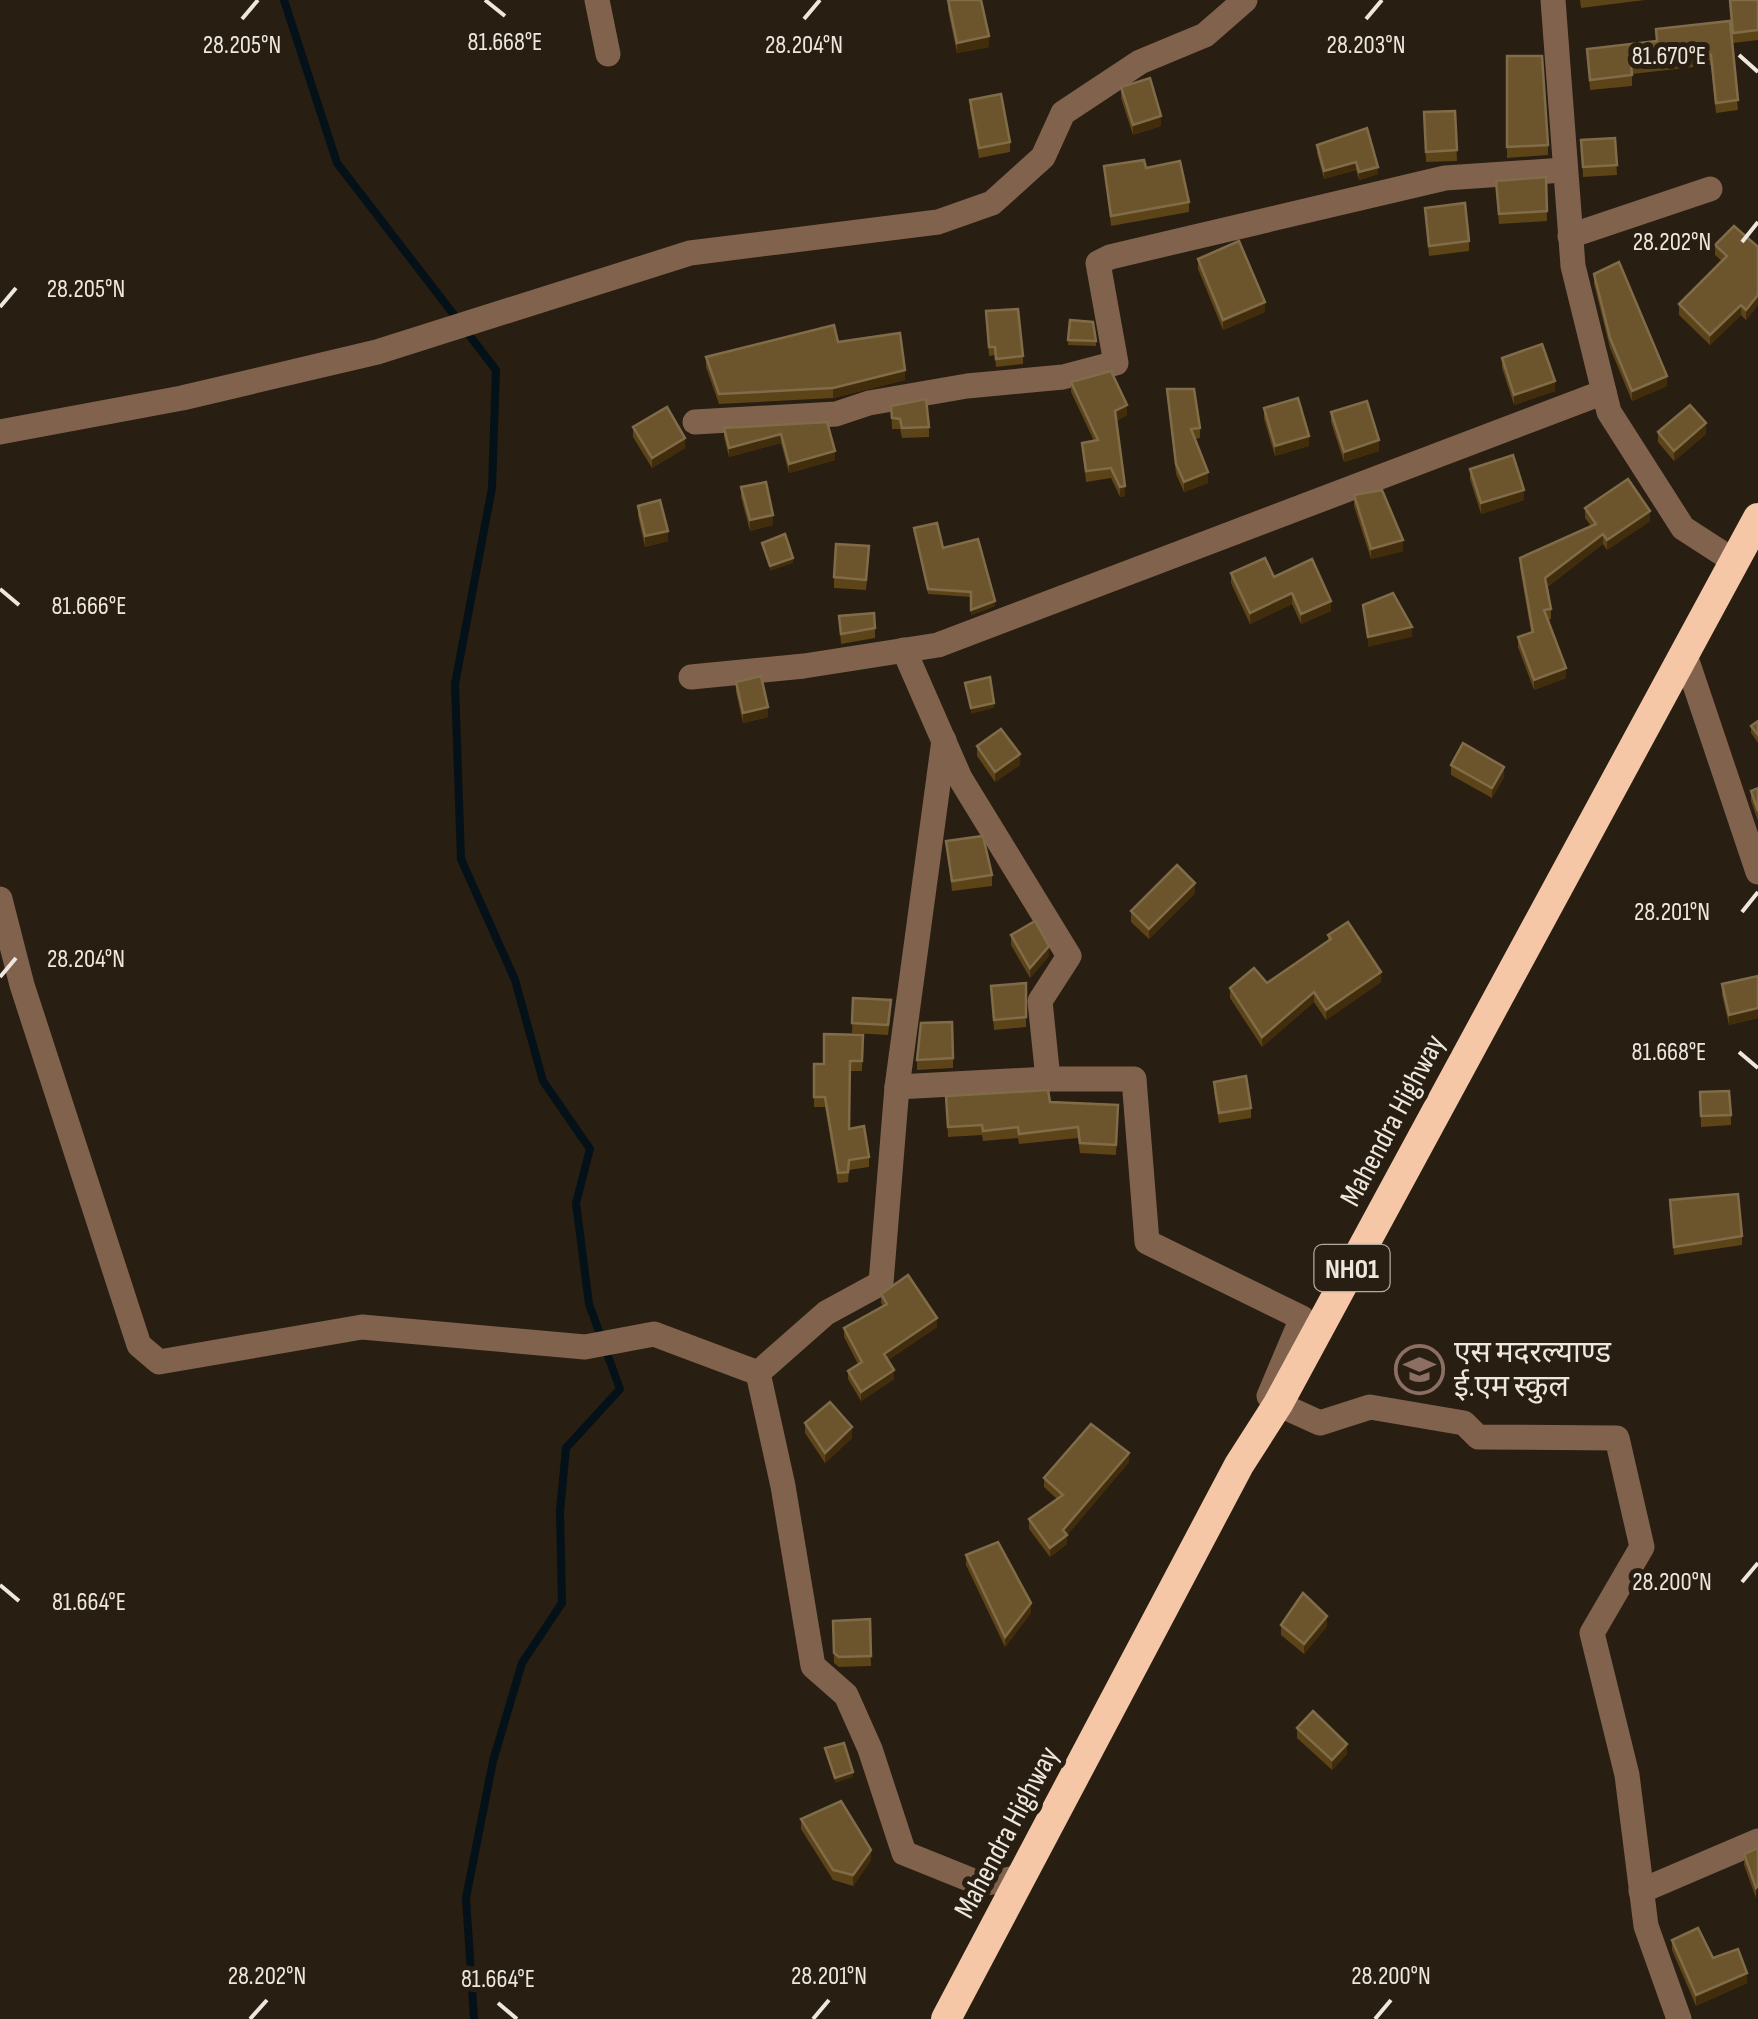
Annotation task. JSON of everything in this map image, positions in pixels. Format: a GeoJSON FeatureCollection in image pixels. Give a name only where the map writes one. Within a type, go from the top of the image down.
{"type":"FeatureCollection","features":[{"type":"Feature","properties":{"kind":"highway","name":"Mahendra Highway"},"geometry":{"type":"LineString","coordinates":[[946,2019],[1240,1465],[1278,1404],[1758,518]]}},
{"type":"Feature","properties":{"kind":"street"},"geometry":{"type":"LineString","coordinates":[[598,0],[608,54]]}},
{"type":"Feature","properties":{"kind":"street"},"geometry":{"type":"LineString","coordinates":[[0,432],[182,398],[377,352],[690,254],[938,222],[992,203],[1043,157],[1063,113],[1140,62],[1205,35],[1245,0]]}},
{"type":"Feature","properties":{"kind":"street"},"geometry":{"type":"LineString","coordinates":[[1552,0],[1573,266],[1609,412],[1683,528],[1734,561]]}},
{"type":"Feature","properties":{"kind":"street"},"geometry":{"type":"LineString","coordinates":[[695,422],[836,414],[908,396],[1063,377],[1116,363],[1098,263],[1110,257],[1445,178],[1564,170]]}},
{"type":"Feature","properties":{"kind":"street"},"geometry":{"type":"LineString","coordinates":[[1570,236],[1710,189]]}},
{"type":"Feature","properties":{"kind":"street"},"geometry":{"type":"LineString","coordinates":[[691,676],[938,645],[1604,392]]}},
{"type":"Feature","properties":{"kind":"street"},"geometry":{"type":"LineString","coordinates":[[904,650],[960,778],[1069,956],[1040,1000],[1048,1080]]}},
{"type":"Feature","properties":{"kind":"street"},"geometry":{"type":"LineString","coordinates":[[1684,652],[1758,872]]}},
{"type":"Feature","properties":{"kind":"street"},"geometry":{"type":"LineString","coordinates":[[758,1373],[826,1313],[880,1284],[897,1087],[944,740]]}},
{"type":"Feature","properties":{"kind":"street"},"geometry":{"type":"LineString","coordinates":[[0,899],[22,985],[139,1345],[159,1362],[362,1327],[585,1347],[654,1334],[758,1373]]}},
{"type":"Feature","properties":{"kind":"street"},"geometry":{"type":"LineString","coordinates":[[897,1087],[1134,1079],[1147,1242],[1302,1318],[1240,1465]]}},
{"type":"Feature","properties":{"kind":"street"},"geometry":{"type":"LineString","coordinates":[[758,1373],[783,1486],[813,1666],[846,1696],[870,1749],[904,1853],[981,1884],[1022,1877]]}},
{"type":"Feature","properties":{"kind":"street"},"geometry":{"type":"LineString","coordinates":[[1278,1404],[1320,1423],[1370,1406],[1464,1423],[1478,1437],[1617,1438],[1642,1547],[1592,1633],[1628,1775],[1646,1926],[1679,2019]]}},
{"type":"Feature","properties":{"kind":"street"},"geometry":{"type":"LineString","coordinates":[[1641,1891],[1758,1841]]}},
{"type":"Feature","properties":{"kind":"building"},"geometry":{"type":"Polygon","coordinates":[[[948,0],[981,0],[989,36],[957,43],[948,0]]]}},
{"type":"Feature","properties":{"kind":"building"},"geometry":{"type":"Polygon","coordinates":[[[1730,0],[1758,0],[1758,30],[1733,33],[1730,0]]]}},
{"type":"Feature","properties":{"kind":"building"},"geometry":{"type":"Polygon","coordinates":[[[1730,21],[1738,100],[1716,103],[1711,55],[1631,64],[1632,75],[1590,80],[1587,49],[1657,41],[1656,29],[1730,21]]]}},
{"type":"Feature","properties":{"kind":"building"},"geometry":{"type":"Polygon","coordinates":[[[1507,56],[1542,56],[1548,145],[1507,147],[1507,56]]]}},
{"type":"Feature","properties":{"kind":"building"},"geometry":{"type":"Polygon","coordinates":[[[1150,78],[1161,116],[1133,125],[1121,87],[1150,78]]]}},
{"type":"Feature","properties":{"kind":"building"},"geometry":{"type":"Polygon","coordinates":[[[1001,94],[1010,142],[979,148],[970,100],[1001,94]]]}},
{"type":"Feature","properties":{"kind":"building"},"geometry":{"type":"Polygon","coordinates":[[[1455,111],[1457,150],[1426,152],[1424,112],[1455,111]]]}},
{"type":"Feature","properties":{"kind":"building"},"geometry":{"type":"Polygon","coordinates":[[[1367,128],[1378,167],[1359,172],[1356,162],[1324,171],[1317,145],[1367,128]]]}},
{"type":"Feature","properties":{"kind":"building"},"geometry":{"type":"Polygon","coordinates":[[[1615,138],[1617,165],[1583,167],[1581,140],[1615,138]]]}},
{"type":"Feature","properties":{"kind":"building"},"geometry":{"type":"Polygon","coordinates":[[[1144,160],[1146,168],[1180,161],[1189,202],[1111,216],[1104,166],[1144,160]]]}},
{"type":"Feature","properties":{"kind":"building"},"geometry":{"type":"Polygon","coordinates":[[[1546,177],[1547,211],[1499,214],[1496,181],[1546,177]]]}},
{"type":"Feature","properties":{"kind":"building"},"geometry":{"type":"Polygon","coordinates":[[[1465,203],[1469,241],[1429,246],[1425,208],[1465,203]]]}},
{"type":"Feature","properties":{"kind":"building"},"geometry":{"type":"Polygon","coordinates":[[[1734,226],[1758,247],[1758,295],[1746,310],[1741,305],[1710,335],[1679,304],[1727,256],[1715,245],[1734,226]]]}},
{"type":"Feature","properties":{"kind":"building"},"geometry":{"type":"Polygon","coordinates":[[[1239,241],[1265,302],[1223,320],[1198,259],[1239,241]]]}},
{"type":"Feature","properties":{"kind":"building"},"geometry":{"type":"Polygon","coordinates":[[[1619,262],[1667,376],[1632,391],[1610,338],[1594,274],[1619,262]]]}},
{"type":"Feature","properties":{"kind":"building"},"geometry":{"type":"Polygon","coordinates":[[[1018,309],[1023,356],[996,359],[995,347],[989,347],[986,311],[1018,309]]]}},
{"type":"Feature","properties":{"kind":"building"},"geometry":{"type":"Polygon","coordinates":[[[1070,320],[1093,322],[1096,341],[1068,340],[1070,320]]]}},
{"type":"Feature","properties":{"kind":"building"},"geometry":{"type":"Polygon","coordinates":[[[834,325],[838,342],[900,333],[905,370],[833,388],[719,394],[706,357],[834,325]]]}},
{"type":"Feature","properties":{"kind":"building"},"geometry":{"type":"Polygon","coordinates":[[[1542,344],[1555,381],[1514,395],[1502,358],[1542,344]]]}},
{"type":"Feature","properties":{"kind":"building"},"geometry":{"type":"Polygon","coordinates":[[[1111,371],[1127,405],[1115,411],[1125,486],[1120,487],[1111,468],[1086,471],[1082,443],[1098,440],[1071,382],[1111,371]]]}},
{"type":"Feature","properties":{"kind":"building"},"geometry":{"type":"Polygon","coordinates":[[[1167,389],[1194,389],[1200,428],[1191,429],[1208,472],[1184,482],[1176,464],[1167,389]]]}},
{"type":"Feature","properties":{"kind":"building"},"geometry":{"type":"Polygon","coordinates":[[[1298,398],[1309,436],[1275,446],[1264,408],[1298,398]]]}},
{"type":"Feature","properties":{"kind":"building"},"geometry":{"type":"Polygon","coordinates":[[[926,399],[929,427],[902,428],[900,419],[892,418],[891,406],[926,399]]]}},
{"type":"Feature","properties":{"kind":"building"},"geometry":{"type":"Polygon","coordinates":[[[1367,401],[1379,440],[1344,452],[1331,412],[1367,401]]]}},
{"type":"Feature","properties":{"kind":"building"},"geometry":{"type":"Polygon","coordinates":[[[1690,405],[1706,423],[1674,451],[1658,432],[1690,405]]]}},
{"type":"Feature","properties":{"kind":"building"},"geometry":{"type":"Polygon","coordinates":[[[667,407],[685,438],[652,458],[633,427],[667,407]]]}},
{"type":"Feature","properties":{"kind":"building"},"geometry":{"type":"Polygon","coordinates":[[[827,422],[835,451],[789,464],[781,434],[729,448],[724,428],[827,422]]]}},
{"type":"Feature","properties":{"kind":"building"},"geometry":{"type":"Polygon","coordinates":[[[1513,455],[1524,490],[1481,503],[1470,469],[1513,455]]]}},
{"type":"Feature","properties":{"kind":"building"},"geometry":{"type":"Polygon","coordinates":[[[1628,479],[1650,511],[1607,540],[1603,534],[1545,578],[1551,609],[1544,610],[1566,668],[1534,680],[1518,637],[1533,632],[1520,558],[1596,524],[1585,508],[1628,479]]]}},
{"type":"Feature","properties":{"kind":"building"},"geometry":{"type":"Polygon","coordinates":[[[766,482],[773,515],[750,520],[741,487],[766,482]]]}},
{"type":"Feature","properties":{"kind":"building"},"geometry":{"type":"Polygon","coordinates":[[[1382,490],[1403,540],[1371,549],[1354,495],[1382,490]]]}},
{"type":"Feature","properties":{"kind":"building"},"geometry":{"type":"Polygon","coordinates":[[[660,500],[668,531],[645,536],[638,506],[660,500]]]}},
{"type":"Feature","properties":{"kind":"building"},"geometry":{"type":"Polygon","coordinates":[[[937,523],[943,548],[978,539],[995,601],[971,610],[971,592],[928,589],[914,528],[937,523]]]}},
{"type":"Feature","properties":{"kind":"building"},"geometry":{"type":"Polygon","coordinates":[[[785,534],[793,558],[770,566],[762,543],[785,534]]]}},
{"type":"Feature","properties":{"kind":"building"},"geometry":{"type":"Polygon","coordinates":[[[836,544],[869,546],[866,580],[834,577],[836,544]]]}},
{"type":"Feature","properties":{"kind":"building"},"geometry":{"type":"Polygon","coordinates":[[[1265,558],[1274,577],[1312,559],[1331,601],[1301,614],[1292,593],[1250,613],[1231,573],[1265,558]]]}},
{"type":"Feature","properties":{"kind":"building"},"geometry":{"type":"Polygon","coordinates":[[[1393,593],[1412,627],[1368,637],[1363,605],[1393,593]]]}},
{"type":"Feature","properties":{"kind":"building"},"geometry":{"type":"Polygon","coordinates":[[[874,613],[875,628],[841,634],[839,616],[874,613]]]}},
{"type":"Feature","properties":{"kind":"building"},"geometry":{"type":"Polygon","coordinates":[[[761,676],[768,707],[743,713],[736,682],[761,676]]]}},
{"type":"Feature","properties":{"kind":"building"},"geometry":{"type":"Polygon","coordinates":[[[990,677],[994,703],[971,708],[965,683],[990,677]]]}},
{"type":"Feature","properties":{"kind":"building"},"geometry":{"type":"Polygon","coordinates":[[[1001,729],[1020,754],[995,772],[977,746],[1001,729]]]}},
{"type":"Feature","properties":{"kind":"building"},"geometry":{"type":"Polygon","coordinates":[[[1463,743],[1504,767],[1492,788],[1451,765],[1463,743]]]}},
{"type":"Feature","properties":{"kind":"building"},"geometry":{"type":"Polygon","coordinates":[[[1758,788],[1758,811],[1751,791],[1758,788]]]}},
{"type":"Feature","properties":{"kind":"building"},"geometry":{"type":"Polygon","coordinates":[[[983,836],[992,875],[952,881],[946,841],[983,836]]]}},
{"type":"Feature","properties":{"kind":"building"},"geometry":{"type":"Polygon","coordinates":[[[1177,865],[1195,883],[1149,929],[1131,911],[1177,865]]]}},
{"type":"Feature","properties":{"kind":"building"},"geometry":{"type":"Polygon","coordinates":[[[1035,921],[1049,946],[1030,968],[1011,935],[1035,921]]]}},
{"type":"Feature","properties":{"kind":"building"},"geometry":{"type":"Polygon","coordinates":[[[1348,922],[1381,972],[1326,1010],[1314,992],[1262,1037],[1230,988],[1254,968],[1267,983],[1331,939],[1328,935],[1348,922]]]}},
{"type":"Feature","properties":{"kind":"building"},"geometry":{"type":"Polygon","coordinates":[[[1758,976],[1758,1008],[1729,1015],[1722,984],[1758,976]]]}},
{"type":"Feature","properties":{"kind":"building"},"geometry":{"type":"Polygon","coordinates":[[[1026,983],[1026,1017],[994,1020],[991,986],[1026,983]]]}},
{"type":"Feature","properties":{"kind":"building"},"geometry":{"type":"Polygon","coordinates":[[[853,998],[891,1000],[888,1025],[852,1023],[853,998]]]}},
{"type":"Feature","properties":{"kind":"building"},"geometry":{"type":"Polygon","coordinates":[[[952,1022],[953,1058],[917,1060],[921,1023],[952,1022]]]}},
{"type":"Feature","properties":{"kind":"building"},"geometry":{"type":"Polygon","coordinates":[[[824,1034],[863,1035],[862,1061],[850,1061],[849,1129],[864,1126],[869,1157],[849,1160],[848,1172],[838,1173],[825,1097],[814,1097],[814,1064],[824,1064],[824,1034]]]}},
{"type":"Feature","properties":{"kind":"building"},"geometry":{"type":"Polygon","coordinates":[[[1246,1076],[1251,1108],[1219,1113],[1214,1082],[1246,1076]]]}},
{"type":"Feature","properties":{"kind":"building"},"geometry":{"type":"Polygon","coordinates":[[[1048,1090],[1050,1102],[1118,1105],[1116,1145],[1080,1143],[1078,1127],[1019,1134],[1018,1127],[983,1131],[982,1125],[948,1127],[946,1096],[1048,1090]]]}},
{"type":"Feature","properties":{"kind":"building"},"geometry":{"type":"Polygon","coordinates":[[[1729,1091],[1731,1115],[1701,1116],[1700,1092],[1729,1091]]]}},
{"type":"Feature","properties":{"kind":"building"},"geometry":{"type":"Polygon","coordinates":[[[1738,1194],[1742,1236],[1674,1247],[1670,1200],[1738,1194]]]}},
{"type":"Feature","properties":{"kind":"building"},"geometry":{"type":"Polygon","coordinates":[[[908,1275],[937,1318],[884,1354],[894,1370],[861,1392],[848,1371],[862,1362],[844,1328],[887,1304],[881,1294],[908,1275]]]}},
{"type":"Feature","properties":{"kind":"building"},"geometry":{"type":"Polygon","coordinates":[[[830,1402],[852,1427],[825,1453],[805,1423],[830,1402]]]}},
{"type":"Feature","properties":{"kind":"building"},"geometry":{"type":"Polygon","coordinates":[[[1091,1424],[1129,1453],[1063,1530],[1067,1535],[1050,1548],[1029,1519],[1063,1495],[1044,1478],[1091,1424]]]}},
{"type":"Feature","properties":{"kind":"building"},"geometry":{"type":"Polygon","coordinates":[[[998,1542],[1031,1603],[1005,1637],[966,1555],[998,1542]]]}},
{"type":"Feature","properties":{"kind":"building"},"geometry":{"type":"Polygon","coordinates":[[[1303,1593],[1327,1616],[1304,1644],[1281,1625],[1303,1593]]]}},
{"type":"Feature","properties":{"kind":"building"},"geometry":{"type":"Polygon","coordinates":[[[870,1619],[871,1656],[839,1657],[834,1653],[833,1621],[870,1619]]]}},
{"type":"Feature","properties":{"kind":"building"},"geometry":{"type":"Polygon","coordinates":[[[1313,1711],[1347,1744],[1332,1760],[1297,1728],[1313,1711]]]}},
{"type":"Feature","properties":{"kind":"building"},"geometry":{"type":"Polygon","coordinates":[[[844,1743],[853,1772],[835,1778],[825,1748],[844,1743]]]}},
{"type":"Feature","properties":{"kind":"building"},"geometry":{"type":"Polygon","coordinates":[[[841,1801],[871,1850],[853,1875],[833,1870],[801,1819],[841,1801]]]}},
{"type":"Feature","properties":{"kind":"building"},"geometry":{"type":"Polygon","coordinates":[[[1758,1848],[1758,1886],[1756,1888],[1744,1854],[1758,1848]]]}},
{"type":"Feature","properties":{"kind":"building"},"geometry":{"type":"Polygon","coordinates":[[[1698,1928],[1713,1958],[1738,1949],[1747,1973],[1696,1995],[1672,1940],[1698,1928]]]}},
{"type":"Feature","properties":{"kind":"waterway"},"geometry":{"type":"LineString","coordinates":[[284,0],[337,163],[458,320]]}},
{"type":"Feature","properties":{"kind":"waterway"},"geometry":{"type":"LineString","coordinates":[[466,331],[496,370],[492,488],[455,684],[461,859],[515,980],[543,1081],[590,1149],[576,1203],[589,1304],[620,1389],[566,1448],[560,1511],[562,1603],[522,1663],[493,1761],[466,1898],[474,2019]]}},
{"type":"Feature","properties":{"kind":"place","name":"एस मदरल्याण्ड ई.एम स्कुल"},"geometry":{"type":"Point","coordinates":[1419,1369]}}]}
